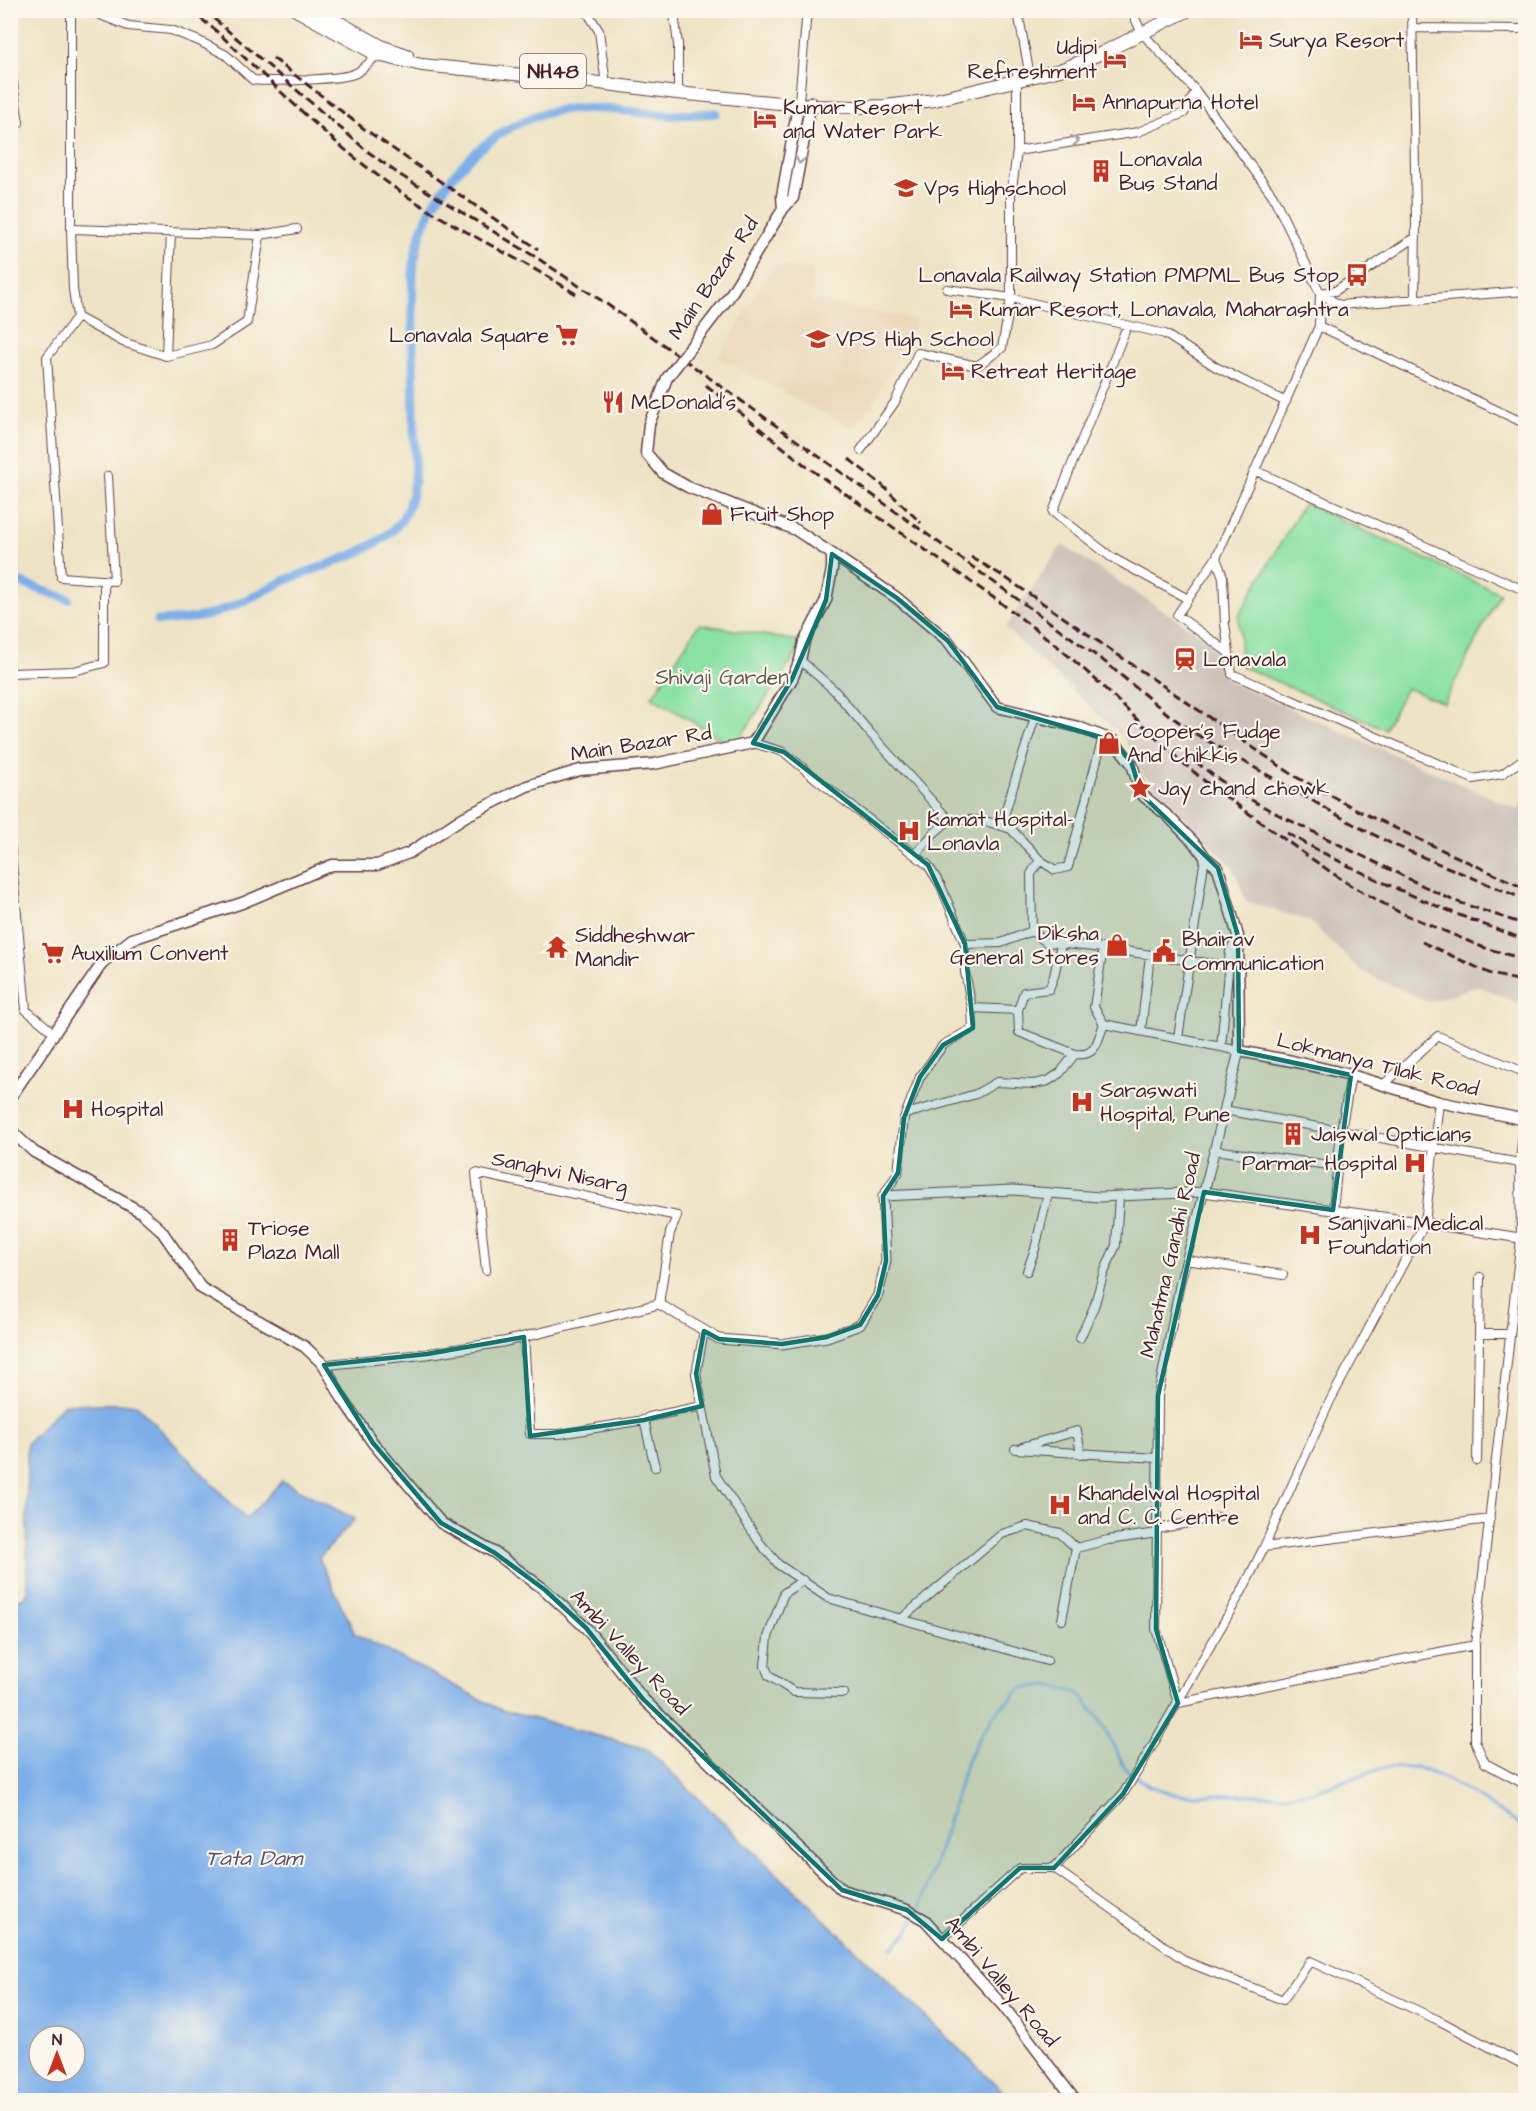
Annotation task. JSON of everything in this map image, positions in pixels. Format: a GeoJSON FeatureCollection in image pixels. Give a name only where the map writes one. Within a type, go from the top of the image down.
{"type":"FeatureCollection","features":[{"type":"Feature","properties":{"kind":"highway","name":"NH48"},"geometry":{"type":"LineString","coordinates":[[296,10],[377,55],[422,65],[576,80],[677,93],[805,104],[885,106],[935,100],[1021,75],[1060,70],[1189,10]]}},
{"type":"Feature","properties":{"kind":"highway","name":"NH48"},"geometry":{"type":"LineString","coordinates":[[317,10],[383,47],[423,59],[550,70],[805,104]]}},
{"type":"Feature","properties":{"kind":"highway","name":"NH48"},"geometry":{"type":"LineString","coordinates":[[1141,31],[1174,10]]}},
{"type":"Feature","properties":{"kind":"main road","name":"Main Bazar Rd"},"geometry":{"type":"LineString","coordinates":[[805,104],[793,198],[783,209],[729,297],[667,378],[649,424],[646,453],[663,473],[688,487],[796,530],[832,554]]}},
{"type":"Feature","properties":{"kind":"main road"},"geometry":{"type":"LineString","coordinates":[[753,743],[792,679],[804,642],[826,600],[832,569],[832,554]]}},
{"type":"Feature","properties":{"kind":"main road","name":"Mahatma Gandhi Road"},"geometry":{"type":"LineString","coordinates":[[832,554],[897,598],[948,641],[997,707],[1078,727],[1114,741],[1132,765],[1141,794],[1169,817],[1218,868],[1238,936],[1239,1051]]}},
{"type":"Feature","properties":{"kind":"main road","name":"Main Bazar Rd"},"geometry":{"type":"LineString","coordinates":[[10,1098],[103,962],[132,939],[242,903],[332,865],[377,865],[409,853],[464,817],[527,786],[580,770],[654,764],[753,743]]}},
{"type":"Feature","properties":{"kind":"main road","name":"Lokmanya Tilak Road"},"geometry":{"type":"LineString","coordinates":[[1239,1051],[1351,1075],[1439,1102],[1524,1119]]}},
{"type":"Feature","properties":{"kind":"main road","name":"Ambi Valley Road"},"geometry":{"type":"LineString","coordinates":[[10,1130],[34,1152],[141,1212],[161,1230],[201,1288],[305,1347],[324,1365],[342,1398],[373,1443],[441,1523],[495,1553],[545,1590],[586,1628],[643,1699],[842,1890],[907,1910],[926,1920],[1004,2007],[1075,2100]]}},
{"type":"Feature","properties":{"kind":"street"},"geometry":{"type":"LineString","coordinates":[[71,10],[71,229],[73,289],[77,317],[47,357],[61,577],[114,581],[108,476]]}},
{"type":"Feature","properties":{"kind":"street"},"geometry":{"type":"LineString","coordinates":[[88,10],[128,26],[171,30],[199,41],[226,55],[253,80],[298,80],[347,76],[356,73],[377,55]]}},
{"type":"Feature","properties":{"kind":"street"},"geometry":{"type":"LineString","coordinates":[[586,10],[599,31],[605,77]]}},
{"type":"Feature","properties":{"kind":"street"},"geometry":{"type":"LineString","coordinates":[[805,104],[807,10]]}},
{"type":"Feature","properties":{"kind":"street"},"geometry":{"type":"LineString","coordinates":[[861,450],[895,402],[918,353],[977,366],[1002,348],[1011,298],[1011,195],[1017,151],[1021,75],[1018,12],[1016,10]]}},
{"type":"Feature","properties":{"kind":"street"},"geometry":{"type":"LineString","coordinates":[[1131,10],[1141,31],[1196,91],[1273,196],[1320,293],[1319,326],[1256,471],[1216,558],[1177,615],[1229,653]]}},
{"type":"Feature","properties":{"kind":"street"},"geometry":{"type":"LineString","coordinates":[[1412,10],[1415,299]]}},
{"type":"Feature","properties":{"kind":"street"},"geometry":{"type":"LineString","coordinates":[[674,14],[678,44],[678,87]]}},
{"type":"Feature","properties":{"kind":"street"},"geometry":{"type":"LineString","coordinates":[[1412,28],[1526,29]]}},
{"type":"Feature","properties":{"kind":"street"},"geometry":{"type":"LineString","coordinates":[[10,65],[19,123],[10,124]]}},
{"type":"Feature","properties":{"kind":"street"},"geometry":{"type":"LineString","coordinates":[[1017,151],[1138,132],[1184,113],[1196,91]]}},
{"type":"Feature","properties":{"kind":"street"},"geometry":{"type":"LineString","coordinates":[[71,229],[260,235],[297,229]]}},
{"type":"Feature","properties":{"kind":"street"},"geometry":{"type":"LineString","coordinates":[[166,356],[171,232]]}},
{"type":"Feature","properties":{"kind":"street"},"geometry":{"type":"LineString","coordinates":[[77,317],[123,342],[166,356],[212,345],[247,322],[260,235]]}},
{"type":"Feature","properties":{"kind":"street"},"geometry":{"type":"LineString","coordinates":[[1320,293],[1335,291],[1416,237]]}},
{"type":"Feature","properties":{"kind":"street"},"geometry":{"type":"LineString","coordinates":[[947,289],[1011,298],[1165,334],[1216,367],[1286,402]]}},
{"type":"Feature","properties":{"kind":"street"},"geometry":{"type":"LineString","coordinates":[[1320,293],[1339,305],[1526,291]]}},
{"type":"Feature","properties":{"kind":"street"},"geometry":{"type":"LineString","coordinates":[[1128,326],[1053,512],[1111,557],[1188,599]]}},
{"type":"Feature","properties":{"kind":"street"},"geometry":{"type":"LineString","coordinates":[[1319,326],[1526,424]]}},
{"type":"Feature","properties":{"kind":"street"},"geometry":{"type":"LineString","coordinates":[[1256,471],[1526,591]]}},
{"type":"Feature","properties":{"kind":"street"},"geometry":{"type":"LineString","coordinates":[[1216,558],[1223,577],[1225,624],[1232,674],[1473,778],[1502,774],[1526,757]]}},
{"type":"Feature","properties":{"kind":"street"},"geometry":{"type":"LineString","coordinates":[[10,673],[74,671],[104,663],[104,580]]}},
{"type":"Feature","properties":{"kind":"street"},"geometry":{"type":"LineString","coordinates":[[800,660],[834,690],[949,820]]}},
{"type":"Feature","properties":{"kind":"street"},"geometry":{"type":"LineString","coordinates":[[1001,825],[1035,717]]}},
{"type":"Feature","properties":{"kind":"street"},"geometry":{"type":"LineString","coordinates":[[915,855],[949,820],[982,820],[1011,829],[1040,860],[1055,870],[1068,867],[1103,737]]}},
{"type":"Feature","properties":{"kind":"street"},"geometry":{"type":"LineString","coordinates":[[324,1365],[427,1354],[524,1337],[659,1304],[719,1339],[782,1344],[827,1337],[860,1324],[878,1295],[886,1261],[883,1196],[898,1173],[906,1114],[920,1077],[943,1044],[972,1028],[972,1008],[965,972],[965,944],[941,886],[928,865],[784,752],[753,743]]}},
{"type":"Feature","properties":{"kind":"street"},"geometry":{"type":"LineString","coordinates":[[11,841],[26,1010],[54,1033]]}},
{"type":"Feature","properties":{"kind":"street"},"geometry":{"type":"LineString","coordinates":[[1178,1038],[1205,857]]}},
{"type":"Feature","properties":{"kind":"street"},"geometry":{"type":"LineString","coordinates":[[1032,931],[1031,874],[1040,860]]}},
{"type":"Feature","properties":{"kind":"street"},"geometry":{"type":"LineString","coordinates":[[965,944],[1001,943],[1032,931]]}},
{"type":"Feature","properties":{"kind":"street"},"geometry":{"type":"LineString","coordinates":[[1032,931],[1046,942],[1228,966]]}},
{"type":"Feature","properties":{"kind":"street"},"geometry":{"type":"LineString","coordinates":[[1221,1047],[1230,951],[1238,936]]}},
{"type":"Feature","properties":{"kind":"street"},"geometry":{"type":"LineString","coordinates":[[1061,944],[1049,989],[1024,992],[1018,1010],[1019,1032],[1083,1055],[1094,1049],[1104,1024],[1094,1007],[1103,948]]}},
{"type":"Feature","properties":{"kind":"street"},"geometry":{"type":"LineString","coordinates":[[1141,1031],[1150,955]]}},
{"type":"Feature","properties":{"kind":"street"},"geometry":{"type":"LineString","coordinates":[[972,1008],[1018,1010]]}},
{"type":"Feature","properties":{"kind":"street","name":"Lokmanya Tilak Road"},"geometry":{"type":"LineString","coordinates":[[1104,1024],[1239,1051]]}},
{"type":"Feature","properties":{"kind":"street"},"geometry":{"type":"LineString","coordinates":[[1383,1085],[1438,1036],[1526,1073]]}},
{"type":"Feature","properties":{"kind":"street","name":"Mahatma Gandhi Road"},"geometry":{"type":"LineString","coordinates":[[1178,1703],[1156,1629],[1158,1396],[1186,1260],[1239,1051]]}},
{"type":"Feature","properties":{"kind":"street"},"geometry":{"type":"LineString","coordinates":[[906,1114],[976,1094],[997,1082],[1034,1084],[1048,1081],[1060,1072],[1075,1054]]}},
{"type":"Feature","properties":{"kind":"street"},"geometry":{"type":"LineString","coordinates":[[1333,1210],[1341,1131],[1351,1075]]}},
{"type":"Feature","properties":{"kind":"street"},"geometry":{"type":"LineString","coordinates":[[1526,1101],[1520,1163],[1523,1239],[1475,1645],[1476,1741],[1485,1763],[1526,1785]]}},
{"type":"Feature","properties":{"kind":"street"},"geometry":{"type":"LineString","coordinates":[[1054,1868],[1123,1794],[1178,1703],[1264,1547],[1330,1401],[1425,1223],[1439,1102]]}},
{"type":"Feature","properties":{"kind":"street"},"geometry":{"type":"LineString","coordinates":[[1224,1110],[1520,1163]]}},
{"type":"Feature","properties":{"kind":"street"},"geometry":{"type":"LineString","coordinates":[[1214,1150],[1337,1166]]}},
{"type":"Feature","properties":{"kind":"street","name":"Sanghvi Nisarg"},"geometry":{"type":"LineString","coordinates":[[486,1270],[476,1173],[677,1216],[670,1233],[659,1304]]}},
{"type":"Feature","properties":{"kind":"street"},"geometry":{"type":"LineString","coordinates":[[883,1196],[1013,1190],[1099,1197],[1204,1192],[1523,1239]]}},
{"type":"Feature","properties":{"kind":"street"},"geometry":{"type":"LineString","coordinates":[[1027,1271],[1035,1249],[1048,1193]]}},
{"type":"Feature","properties":{"kind":"street"},"geometry":{"type":"LineString","coordinates":[[1080,1338],[1094,1307],[1103,1275],[1116,1245],[1119,1196]]}},
{"type":"Feature","properties":{"kind":"street"},"geometry":{"type":"LineString","coordinates":[[1186,1260],[1284,1275]]}},
{"type":"Feature","properties":{"kind":"street"},"geometry":{"type":"LineString","coordinates":[[1477,1461],[1480,1277]]}},
{"type":"Feature","properties":{"kind":"street"},"geometry":{"type":"LineString","coordinates":[[704,1331],[696,1374],[716,1476],[760,1543],[780,1565],[828,1598],[1047,1661]]}},
{"type":"Feature","properties":{"kind":"street"},"geometry":{"type":"LineString","coordinates":[[1479,1334],[1510,1334]]}},
{"type":"Feature","properties":{"kind":"street"},"geometry":{"type":"LineString","coordinates":[[524,1337],[530,1434],[560,1434],[644,1420],[702,1406]]}},
{"type":"Feature","properties":{"kind":"street"},"geometry":{"type":"LineString","coordinates":[[644,1420],[655,1467]]}},
{"type":"Feature","properties":{"kind":"street"},"geometry":{"type":"LineString","coordinates":[[1081,1454],[1077,1431],[1015,1449],[1081,1454],[1157,1458]]}},
{"type":"Feature","properties":{"kind":"street"},"geometry":{"type":"LineString","coordinates":[[1076,1548],[1218,1517]]}},
{"type":"Feature","properties":{"kind":"street"},"geometry":{"type":"LineString","coordinates":[[1264,1547],[1490,1519]]}},
{"type":"Feature","properties":{"kind":"street"},"geometry":{"type":"LineString","coordinates":[[901,1619],[1002,1534],[1027,1526],[1038,1528],[1060,1533],[1076,1548]]}},
{"type":"Feature","properties":{"kind":"street"},"geometry":{"type":"LineString","coordinates":[[1062,1620],[1076,1548]]}},
{"type":"Feature","properties":{"kind":"street"},"geometry":{"type":"LineString","coordinates":[[803,1580],[784,1593],[768,1637],[765,1666],[769,1676],[794,1692],[844,1693]]}},
{"type":"Feature","properties":{"kind":"street"},"geometry":{"type":"LineString","coordinates":[[1178,1703],[1475,1645]]}},
{"type":"Feature","properties":{"kind":"street"},"geometry":{"type":"LineString","coordinates":[[942,1939],[1020,1868],[1054,1868],[1186,1962],[1283,2000],[1310,1961],[1438,2020],[1526,2066]]}},
{"type":"Feature","properties":{"kind":"highlighted area"},"geometry":{"type":"Polygon","coordinates":[[[832,554],[897,598],[948,641],[997,707],[1114,741],[1132,764],[1141,794],[1218,868],[1238,936],[1239,1051],[1351,1075],[1333,1210],[1204,1192],[1158,1396],[1156,1629],[1178,1703],[1123,1794],[1054,1868],[1020,1868],[942,1939],[907,1910],[842,1890],[643,1699],[586,1628],[545,1590],[495,1553],[441,1523],[373,1443],[324,1365],[427,1354],[524,1337],[530,1436],[644,1420],[702,1406],[696,1374],[704,1331],[719,1339],[782,1344],[827,1337],[860,1325],[878,1295],[886,1261],[883,1196],[898,1173],[904,1118],[920,1077],[943,1045],[973,1028],[965,944],[928,865],[784,752],[753,743],[792,679],[826,600],[832,554]]]}},
{"type":"Feature","properties":{"kind":"shaded area","name":"VPS High School"},"geometry":{"type":"Polygon","coordinates":[[[774,264],[812,269],[811,300],[917,320],[874,402],[853,428],[718,358],[774,264]]]}},
{"type":"Feature","properties":{"kind":"shaded area"},"geometry":{"type":"Polygon","coordinates":[[[1062,545],[1209,640],[1228,681],[1519,810],[1525,797],[1525,1006],[1478,986],[1429,1002],[1362,972],[1309,921],[1246,901],[1233,867],[1144,776],[1123,737],[1005,628],[1062,545]]]}},
{"type":"Feature","properties":{"kind":"green space"},"geometry":{"type":"Polygon","coordinates":[[[1304,503],[1500,593],[1444,703],[1406,688],[1385,729],[1241,666],[1239,615],[1304,503]]]}},
{"type":"Feature","properties":{"kind":"green space","name":"Shivaji Garden"},"geometry":{"type":"Polygon","coordinates":[[[699,624],[804,642],[734,747],[652,697],[699,624]]]}},
{"type":"Feature","properties":{"kind":"water","name":"Tata Dam"},"geometry":{"type":"Polygon","coordinates":[[[64,1404],[136,1404],[246,1519],[282,1481],[355,1519],[319,1558],[355,1634],[501,1710],[647,1749],[1012,2100],[11,2100],[11,1604],[27,1595],[27,1443],[64,1404]]]}},
{"type":"Feature","properties":{"kind":"waterway"},"geometry":{"type":"LineString","coordinates":[[158,621],[196,618],[229,608],[291,578],[376,543],[397,526],[404,516],[412,492],[415,467],[412,298],[414,261],[429,213],[457,172],[475,153],[516,125],[555,111],[588,108],[670,115],[716,113]]}},
{"type":"Feature","properties":{"kind":"waterway"},"geometry":{"type":"LineString","coordinates":[[10,579],[68,599]]}},
{"type":"Feature","properties":{"kind":"waterway"},"geometry":{"type":"LineString","coordinates":[[891,1949],[908,1931],[922,1905],[967,1761],[997,1711],[1022,1688],[1050,1685],[1078,1693],[1099,1718],[1126,1770],[1149,1786],[1177,1795],[1288,1795],[1310,1792],[1383,1768],[1416,1767],[1466,1790],[1526,1829]]}},
{"type":"Feature","properties":{"kind":"railway"},"geometry":{"type":"LineString","coordinates":[[190,10],[214,29],[320,128],[388,183],[457,227],[576,294]]}},
{"type":"Feature","properties":{"kind":"railway"},"geometry":{"type":"LineString","coordinates":[[204,10],[367,151],[400,175],[534,256],[608,305],[1105,662],[1169,715],[1196,734],[1394,845],[1526,900]]}},
{"type":"Feature","properties":{"kind":"railway"},"geometry":{"type":"LineString","coordinates":[[273,58],[363,128],[538,249]]}},
{"type":"Feature","properties":{"kind":"railway"},"geometry":{"type":"LineString","coordinates":[[706,385],[806,466],[1001,603],[1056,645],[1207,783],[1309,857],[1350,885],[1397,911],[1482,947],[1526,960]]}},
{"type":"Feature","properties":{"kind":"railway"},"geometry":{"type":"LineString","coordinates":[[849,459],[882,485],[921,523]]}},
{"type":"Feature","properties":{"kind":"railway"},"geometry":{"type":"LineString","coordinates":[[971,557],[1003,576],[1296,777],[1365,814],[1526,889]]}},
{"type":"Feature","properties":{"kind":"railway"},"geometry":{"type":"LineString","coordinates":[[1185,753],[1244,796],[1279,815],[1452,900],[1526,925]]}},
{"type":"Feature","properties":{"kind":"railway"},"geometry":{"type":"LineString","coordinates":[[1287,833],[1344,864],[1404,892],[1526,940]]}},
{"type":"Feature","properties":{"kind":"railway"},"geometry":{"type":"LineString","coordinates":[[1422,942],[1491,974],[1526,982]]}},
{"type":"Feature","properties":{"kind":"place","name":"Surya Resort"},"geometry":{"type":"Point","coordinates":[1251,40]}},
{"type":"Feature","properties":{"kind":"place","name":"Udipi Refreshment"},"geometry":{"type":"Point","coordinates":[1115,59]}},
{"type":"Feature","properties":{"kind":"place","name":"Annapurna Hotel"},"geometry":{"type":"Point","coordinates":[1084,102]}},
{"type":"Feature","properties":{"kind":"place","name":"Kumar Resort and Water Park"},"geometry":{"type":"Point","coordinates":[765,119]}},
{"type":"Feature","properties":{"kind":"place","name":"Lonavala Bus Stand"},"geometry":{"type":"Point","coordinates":[1101,171]}},
{"type":"Feature","properties":{"kind":"place","name":"Vps Highschool"},"geometry":{"type":"Point","coordinates":[906,188]}},
{"type":"Feature","properties":{"kind":"place","name":"Lonavala Railway Station PMPML Bus Stop"},"geometry":{"type":"Point","coordinates":[1357,275]}},
{"type":"Feature","properties":{"kind":"place","name":"Kumar Resort, Lonavala, Maharashtra"},"geometry":{"type":"Point","coordinates":[961,309]}},
{"type":"Feature","properties":{"kind":"place","name":"Lonavala Square"},"geometry":{"type":"Point","coordinates":[567,335]}},
{"type":"Feature","properties":{"kind":"place","name":"VPS High School"},"geometry":{"type":"Point","coordinates":[818,339]}},
{"type":"Feature","properties":{"kind":"place","name":"Retreat Heritage"},"geometry":{"type":"Point","coordinates":[953,371]}},
{"type":"Feature","properties":{"kind":"place","name":"McDonald's"},"geometry":{"type":"Point","coordinates":[613,402]}},
{"type":"Feature","properties":{"kind":"place","name":"Fruit Shop"},"geometry":{"type":"Point","coordinates":[712,514]}},
{"type":"Feature","properties":{"kind":"place","name":"Lonavala"},"geometry":{"type":"Point","coordinates":[1185,659]}},
{"type":"Feature","properties":{"kind":"place","name":"Cooper's Fudge And Chikkis"},"geometry":{"type":"Point","coordinates":[1109,743]}},
{"type":"Feature","properties":{"kind":"place","name":"Jay chand chowk"},"geometry":{"type":"Point","coordinates":[1140,788]}},
{"type":"Feature","properties":{"kind":"place","name":"Kamat Hospital- Lonavla"},"geometry":{"type":"Point","coordinates":[909,831]}},
{"type":"Feature","properties":{"kind":"place","name":"Diksha General Stores"},"geometry":{"type":"Point","coordinates":[1117,945]}},
{"type":"Feature","properties":{"kind":"place","name":"Siddheshwar Mandir"},"geometry":{"type":"Point","coordinates":[557,947]}},
{"type":"Feature","properties":{"kind":"place","name":"Bhairav Communication"},"geometry":{"type":"Point","coordinates":[1164,951]}},
{"type":"Feature","properties":{"kind":"place","name":"Auxilium Convent"},"geometry":{"type":"Point","coordinates":[53,953]}},
{"type":"Feature","properties":{"kind":"place","name":"Saraswati Hospital, Pune"},"geometry":{"type":"Point","coordinates":[1082,1102]}},
{"type":"Feature","properties":{"kind":"place","name":"Hospital"},"geometry":{"type":"Point","coordinates":[73,1109]}},
{"type":"Feature","properties":{"kind":"place","name":"Jaiswal Opticians"},"geometry":{"type":"Point","coordinates":[1293,1134]}},
{"type":"Feature","properties":{"kind":"place","name":"Parmar Hospital"},"geometry":{"type":"Point","coordinates":[1415,1163]}},
{"type":"Feature","properties":{"kind":"place","name":"Sanjivani Medical Foundation"},"geometry":{"type":"Point","coordinates":[1310,1235]}},
{"type":"Feature","properties":{"kind":"place","name":"Triose Plaza Mall"},"geometry":{"type":"Point","coordinates":[230,1240]}},
{"type":"Feature","properties":{"kind":"place","name":"Khandelwal Hospital and C. C. Centre"},"geometry":{"type":"Point","coordinates":[1060,1505]}}]}
